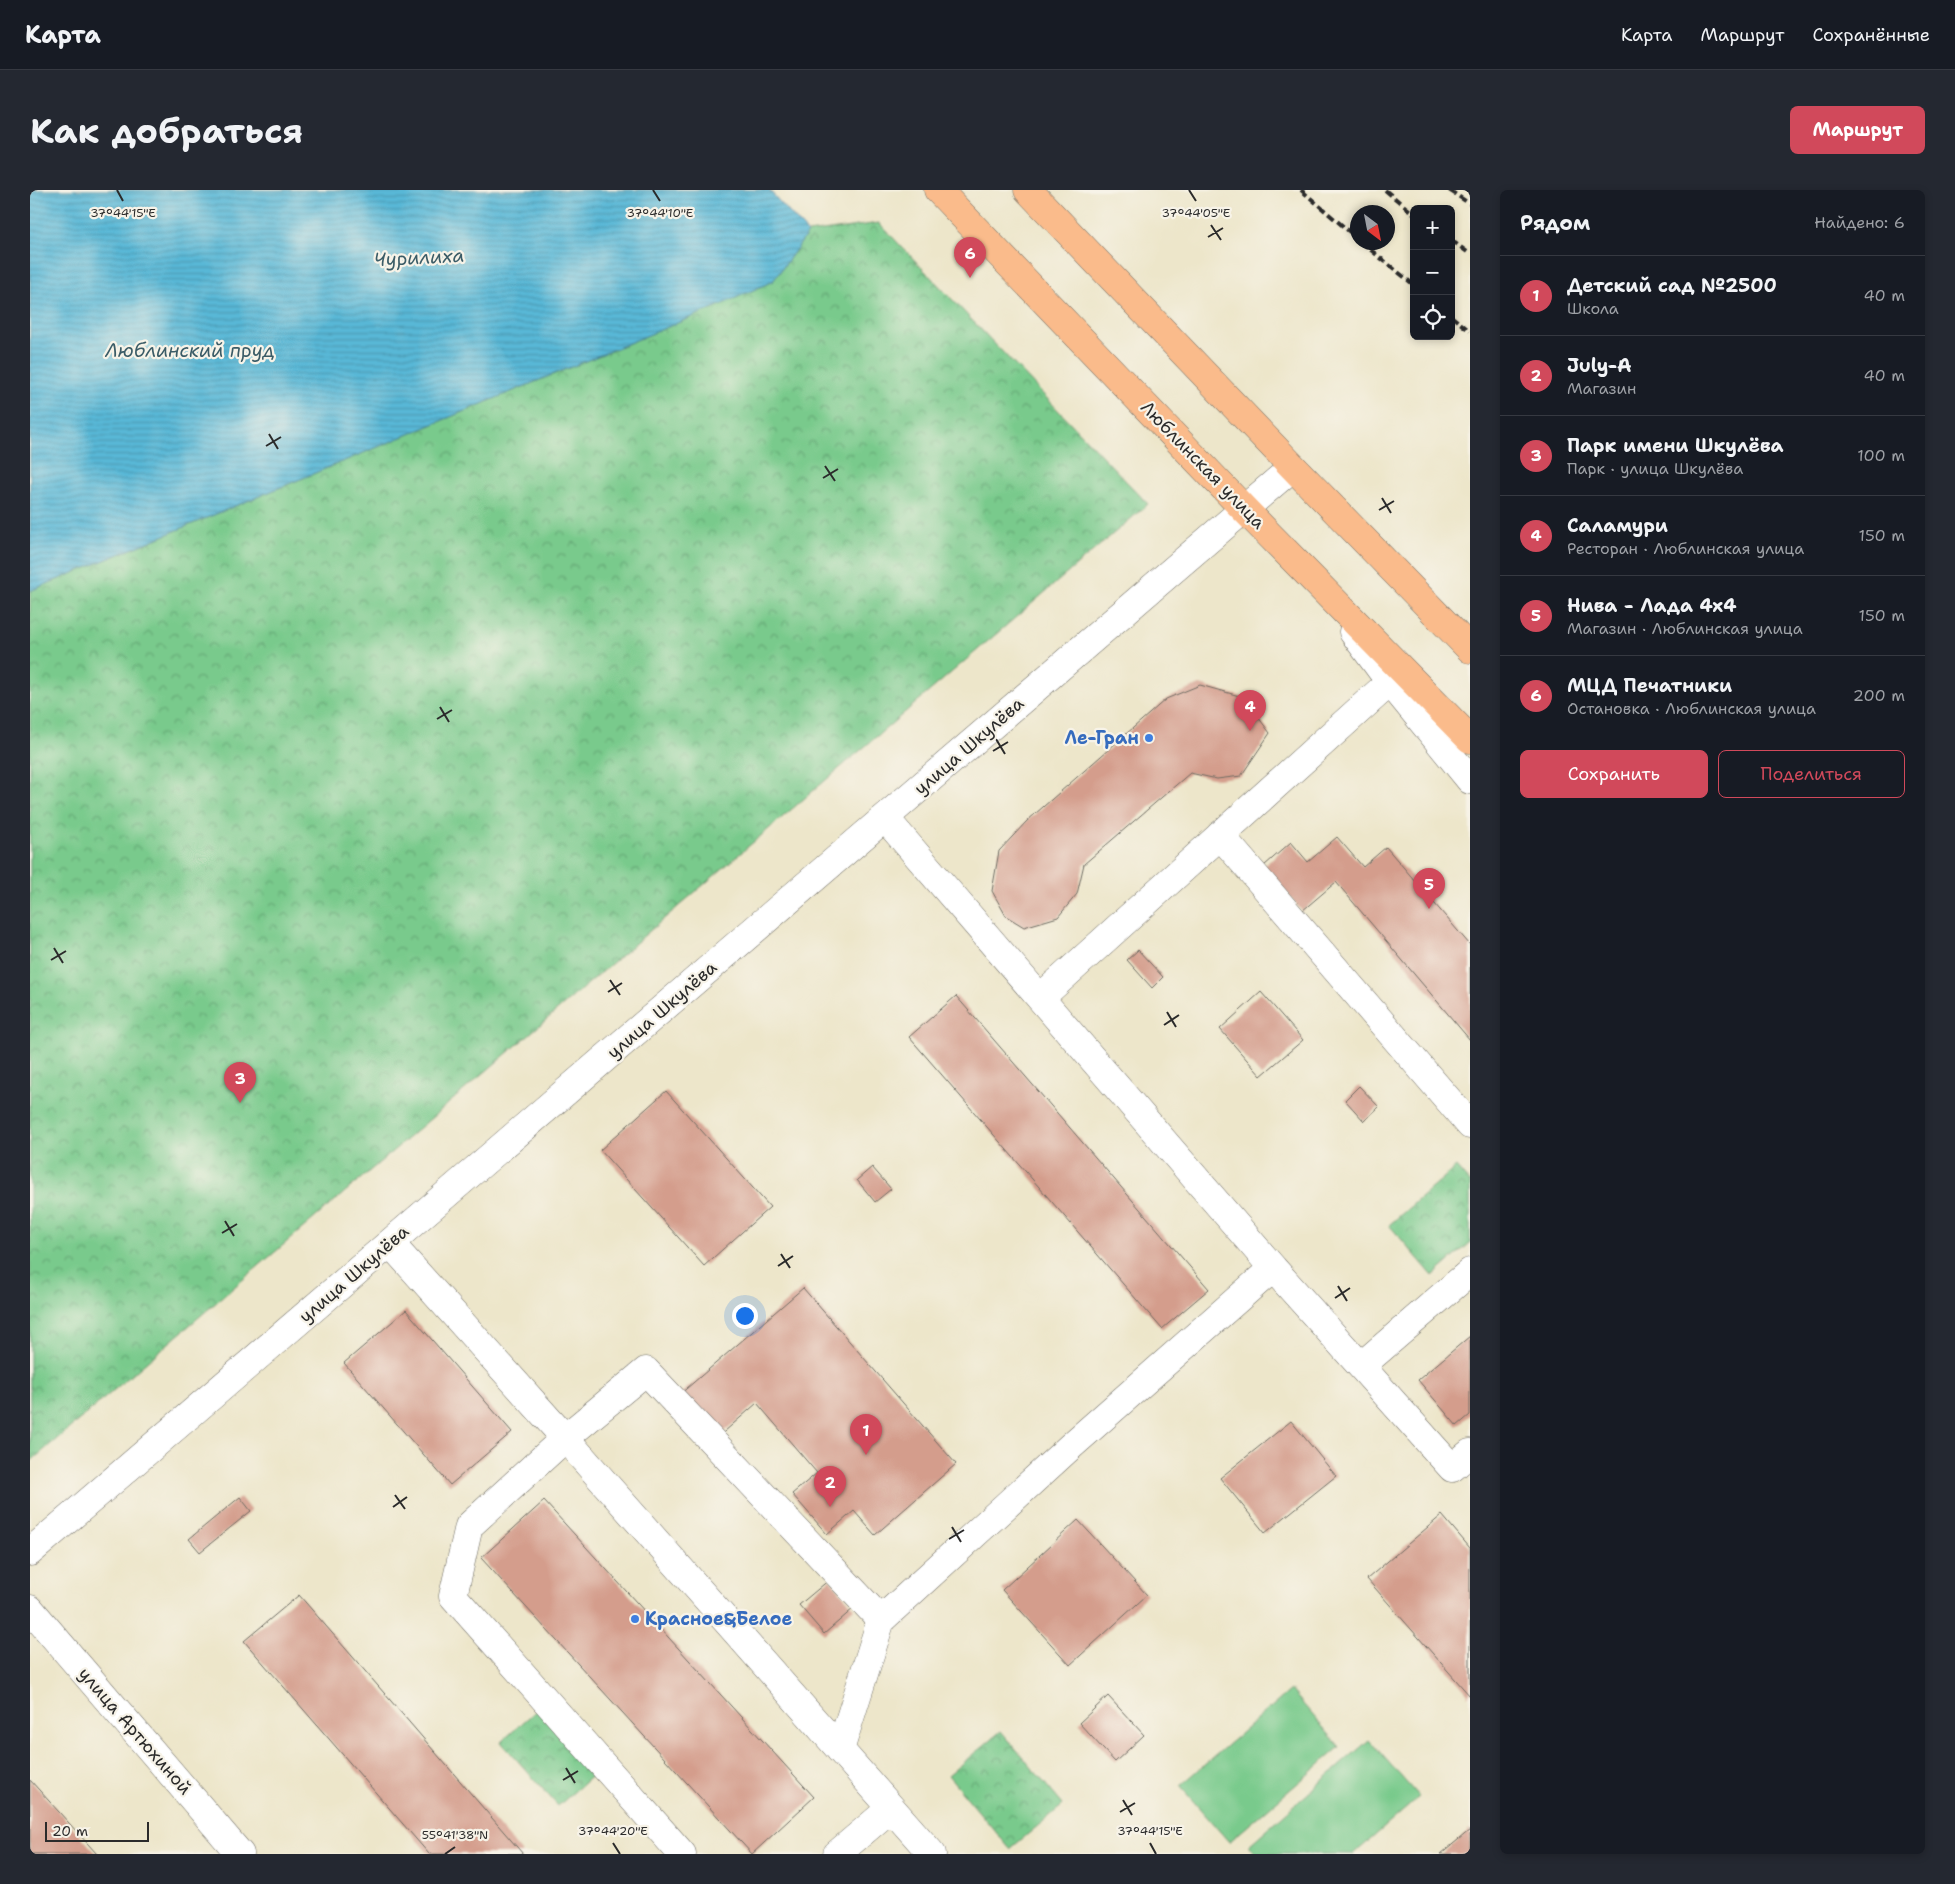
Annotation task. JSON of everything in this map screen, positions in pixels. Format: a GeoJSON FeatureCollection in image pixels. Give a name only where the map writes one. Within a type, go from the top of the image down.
{"type":"FeatureCollection","features":[{"type":"Feature","properties":{"kind":"main road","name":"Люблинская улица"},"geometry":{"type":"LineString","coordinates":[[938,190],[1244,510],[1470,739]]}},
{"type":"Feature","properties":{"kind":"main road"},"geometry":{"type":"LineString","coordinates":[[1028,190],[1293,467],[1470,648]]}},
{"type":"Feature","properties":{"kind":"street","name":"улица Шкулёва"},"geometry":{"type":"LineString","coordinates":[[30,1552],[1293,467]]}},
{"type":"Feature","properties":{"kind":"street"},"geometry":{"type":"LineString","coordinates":[[1314,579],[1390,682],[1470,780]]}},
{"type":"Feature","properties":{"kind":"street"},"geometry":{"type":"LineString","coordinates":[[1040,998],[1390,682]]}},
{"type":"Feature","properties":{"kind":"street"},"geometry":{"type":"LineString","coordinates":[[885,818],[1273,1268],[1452,1468],[1470,1453]]}},
{"type":"Feature","properties":{"kind":"street"},"geometry":{"type":"LineString","coordinates":[[1220,835],[1470,1125]]}},
{"type":"Feature","properties":{"kind":"street"},"geometry":{"type":"LineString","coordinates":[[390,1243],[565,1438],[932,1854]]}},
{"type":"Feature","properties":{"kind":"street"},"geometry":{"type":"LineString","coordinates":[[840,1750],[881,1620],[1071,1446],[1273,1268]]}},
{"type":"Feature","properties":{"kind":"street"},"geometry":{"type":"LineString","coordinates":[[1361,1366],[1470,1272]]}},
{"type":"Feature","properties":{"kind":"street"},"geometry":{"type":"LineString","coordinates":[[682,1854],[453,1596],[469,1526],[565,1438],[646,1371],[881,1620]]}},
{"type":"Feature","properties":{"kind":"street","name":"улица Артюхиной"},"geometry":{"type":"LineString","coordinates":[[30,1608],[240,1854]]}},
{"type":"Feature","properties":{"kind":"street"},"geometry":{"type":"LineString","coordinates":[[837,1854],[891,1808]]}},
{"type":"Feature","properties":{"kind":"green space"},"geometry":{"type":"Polygon","coordinates":[[[879,223],[1148,504],[30,1462],[30,591],[716,307],[773,281],[808,233],[879,223]]]}},
{"type":"Feature","properties":{"kind":"green space"},"geometry":{"type":"Polygon","coordinates":[[[1456,1167],[1470,1183],[1470,1243],[1433,1276],[1389,1225],[1456,1167]]]}},
{"type":"Feature","properties":{"kind":"green space"},"geometry":{"type":"Polygon","coordinates":[[[1291,1690],[1340,1747],[1229,1842],[1180,1786],[1291,1690]]]}},
{"type":"Feature","properties":{"kind":"green space"},"geometry":{"type":"Polygon","coordinates":[[[538,1709],[595,1773],[558,1806],[501,1742],[538,1709]]]}},
{"type":"Feature","properties":{"kind":"green space"},"geometry":{"type":"Polygon","coordinates":[[[1001,1731],[1063,1805],[1010,1849],[948,1775],[1001,1731]]]}},
{"type":"Feature","properties":{"kind":"green space"},"geometry":{"type":"Polygon","coordinates":[[[1369,1740],[1419,1797],[1354,1854],[1257,1854],[1249,1845],[1369,1740]]]}},
{"type":"Feature","properties":{"kind":"water","name":"Люблинский пруд"},"geometry":{"type":"Polygon","coordinates":[[[30,190],[769,190],[808,233],[773,281],[716,307],[30,591],[30,190]]]}},
{"type":"Feature","properties":{"kind":"building"},"geometry":{"type":"Polygon","coordinates":[[[1200,685],[1243,697],[1270,733],[1241,776],[1217,779],[1190,773],[1084,864],[1077,894],[1058,917],[1024,927],[1006,916],[992,891],[999,851],[1027,821],[1166,699],[1200,685]]]}},
{"type":"Feature","properties":{"kind":"building"},"geometry":{"type":"Polygon","coordinates":[[[1337,837],[1363,867],[1386,847],[1470,945],[1470,1040],[1336,882],[1302,911],[1264,866],[1291,842],[1308,862],[1337,837]]]}},
{"type":"Feature","properties":{"kind":"building"},"geometry":{"type":"Polygon","coordinates":[[[1138,950],[1163,977],[1152,988],[1127,960],[1138,950]]]}},
{"type":"Feature","properties":{"kind":"building"},"geometry":{"type":"Polygon","coordinates":[[[1261,992],[1303,1040],[1261,1076],[1220,1029],[1261,992]]]}},
{"type":"Feature","properties":{"kind":"building"},"geometry":{"type":"Polygon","coordinates":[[[956,996],[1209,1289],[1162,1329],[909,1037],[956,996]]]}},
{"type":"Feature","properties":{"kind":"building"},"geometry":{"type":"Polygon","coordinates":[[[1359,1086],[1379,1107],[1364,1121],[1345,1100],[1359,1086]]]}},
{"type":"Feature","properties":{"kind":"building"},"geometry":{"type":"Polygon","coordinates":[[[666,1091],[770,1207],[704,1266],[600,1150],[666,1091]]]}},
{"type":"Feature","properties":{"kind":"building"},"geometry":{"type":"Polygon","coordinates":[[[872,1167],[891,1189],[875,1202],[857,1180],[872,1167]]]}},
{"type":"Feature","properties":{"kind":"building"},"geometry":{"type":"Polygon","coordinates":[[[803,1288],[956,1464],[875,1535],[854,1511],[827,1534],[792,1494],[817,1473],[757,1403],[716,1439],[679,1395],[803,1288]]]}},
{"type":"Feature","properties":{"kind":"building"},"geometry":{"type":"Polygon","coordinates":[[[406,1310],[512,1432],[450,1485],[344,1363],[406,1310]]]}},
{"type":"Feature","properties":{"kind":"building"},"geometry":{"type":"Polygon","coordinates":[[[1470,1336],[1470,1415],[1457,1426],[1418,1380],[1470,1336]]]}},
{"type":"Feature","properties":{"kind":"building"},"geometry":{"type":"Polygon","coordinates":[[[1291,1421],[1336,1476],[1265,1533],[1220,1478],[1291,1421]]]}},
{"type":"Feature","properties":{"kind":"building"},"geometry":{"type":"Polygon","coordinates":[[[240,1497],[251,1511],[200,1552],[189,1539],[240,1497]]]}},
{"type":"Feature","properties":{"kind":"building"},"geometry":{"type":"Polygon","coordinates":[[[544,1501],[814,1797],[752,1854],[481,1558],[544,1501]]]}},
{"type":"Feature","properties":{"kind":"building"},"geometry":{"type":"Polygon","coordinates":[[[1442,1515],[1470,1548],[1470,1696],[1367,1579],[1442,1515]]]}},
{"type":"Feature","properties":{"kind":"building"},"geometry":{"type":"Polygon","coordinates":[[[1078,1520],[1147,1595],[1070,1665],[1002,1590],[1078,1520]]]}},
{"type":"Feature","properties":{"kind":"building"},"geometry":{"type":"Polygon","coordinates":[[[830,1579],[854,1608],[824,1634],[799,1605],[830,1579]]]}},
{"type":"Feature","properties":{"kind":"building"},"geometry":{"type":"Polygon","coordinates":[[[299,1595],[523,1854],[429,1854],[244,1641],[299,1595]]]}},
{"type":"Feature","properties":{"kind":"building"},"geometry":{"type":"Polygon","coordinates":[[[1108,1696],[1144,1735],[1115,1762],[1079,1723],[1108,1696]]]}},
{"type":"Feature","properties":{"kind":"building"},"geometry":{"type":"Polygon","coordinates":[[[30,1780],[97,1854],[30,1854],[30,1780]]]}},
{"type":"Feature","properties":{"kind":"building"},"geometry":{"type":"Polygon","coordinates":[[[1470,1830],[1470,1854],[1441,1854],[1470,1830]]]}},
{"type":"Feature","properties":{"kind":"railway"},"geometry":{"type":"LineString","coordinates":[[1301,190],[1350,232]]}},
{"type":"Feature","properties":{"kind":"railway"},"geometry":{"type":"LineString","coordinates":[[1385,190],[1410,211]]}},
{"type":"Feature","properties":{"kind":"railway"},"geometry":{"type":"LineString","coordinates":[[1449,190],[1470,204]]}},
{"type":"Feature","properties":{"kind":"railway"},"geometry":{"type":"LineString","coordinates":[[1455,243],[1470,254]]}},
{"type":"Feature","properties":{"kind":"railway"},"geometry":{"type":"LineString","coordinates":[[1371,250],[1410,282]]}},
{"type":"Feature","properties":{"kind":"railway"},"geometry":{"type":"LineString","coordinates":[[1455,319],[1470,331]]}},
{"type":"Feature","properties":{"kind":"place","name":"МЦД Печатники"},"geometry":{"type":"Point","coordinates":[970,278]}},
{"type":"Feature","properties":{"kind":"place","name":"Саламури"},"geometry":{"type":"Point","coordinates":[1250,731]}},
{"type":"Feature","properties":{"kind":"place","name":"Ле-Гран"},"geometry":{"type":"Point","coordinates":[1149,738]}},
{"type":"Feature","properties":{"kind":"place","name":"Нива - Лада 4х4"},"geometry":{"type":"Point","coordinates":[1429,909]}},
{"type":"Feature","properties":{"kind":"place","name":"Парк имени Шкулёва"},"geometry":{"type":"Point","coordinates":[240,1103]}},
{"type":"Feature","properties":{"kind":"place","name":"Детский сад №2500"},"geometry":{"type":"Point","coordinates":[866,1455]}},
{"type":"Feature","properties":{"kind":"place","name":"July-A"},"geometry":{"type":"Point","coordinates":[830,1507]}},
{"type":"Feature","properties":{"kind":"place","name":"Красное&Белое"},"geometry":{"type":"Point","coordinates":[635,1619]}},
{"type":"Feature","properties":{"kind":"water label","name":"Чурилиха"},"geometry":{"type":"Point","coordinates":[419,257]}}]}
